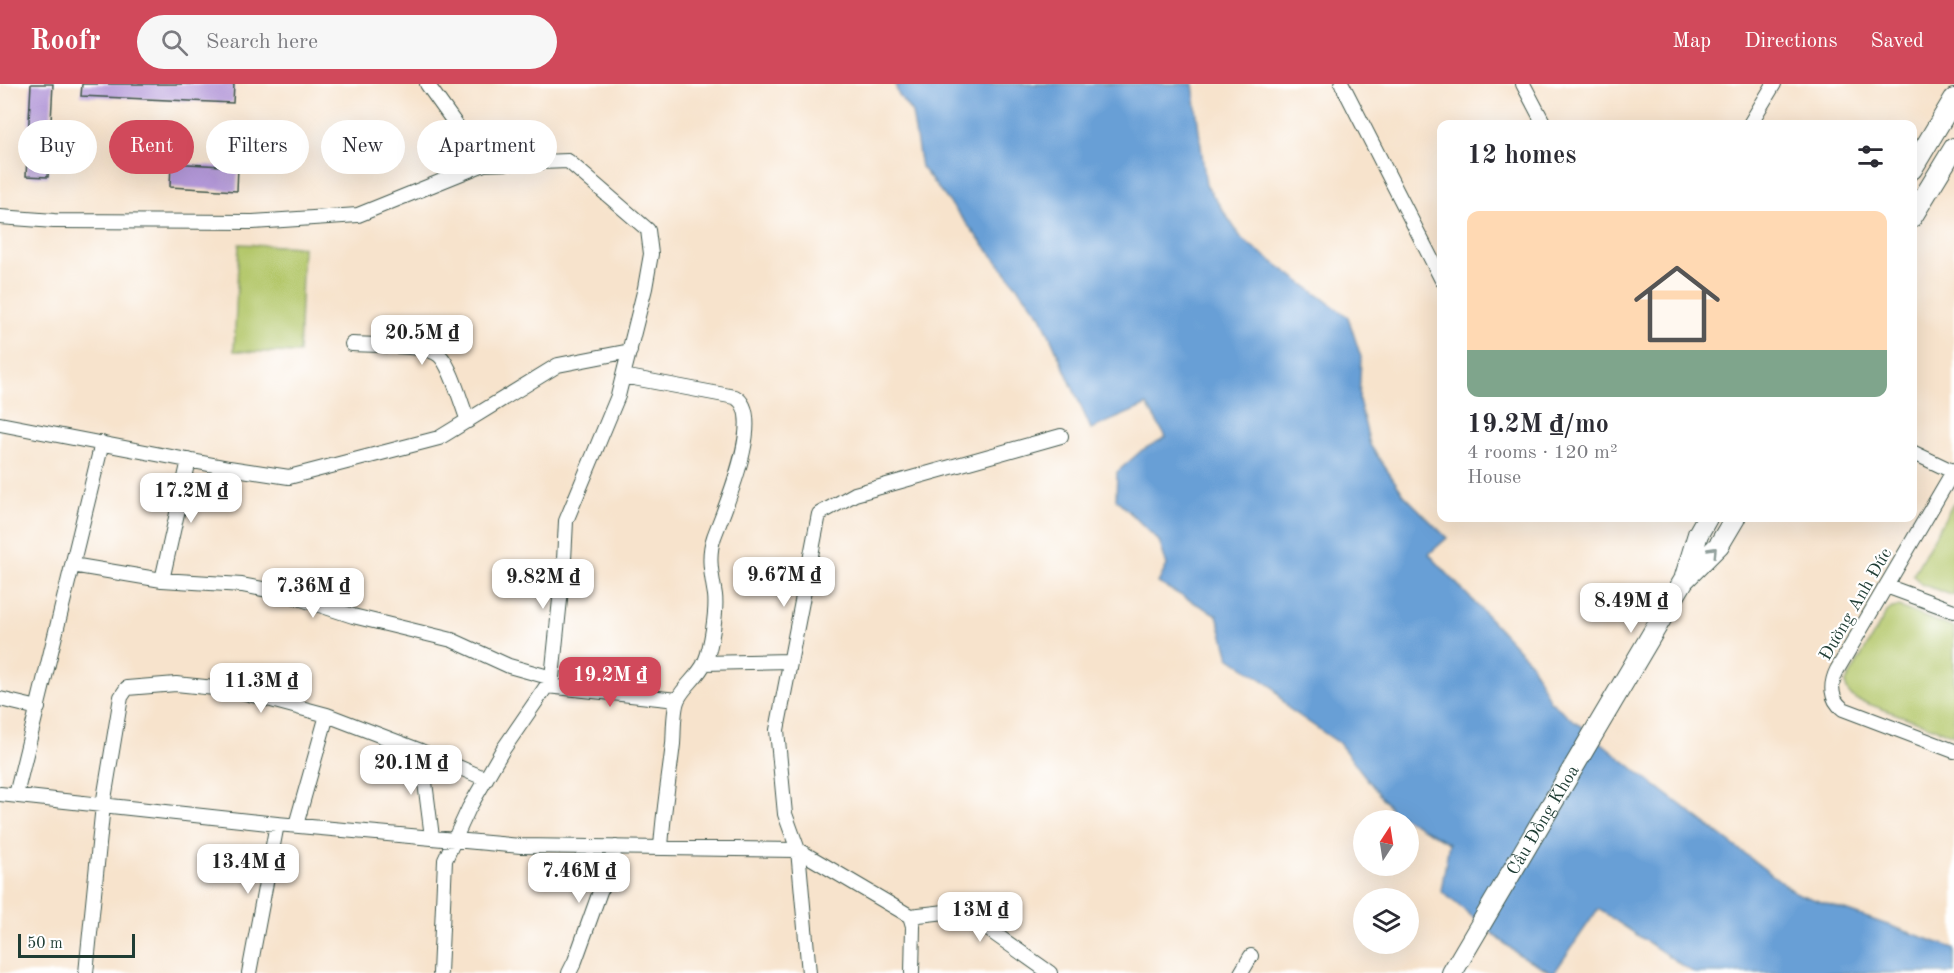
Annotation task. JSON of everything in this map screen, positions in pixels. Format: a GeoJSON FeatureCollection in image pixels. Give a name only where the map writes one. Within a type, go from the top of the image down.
{"type":"FeatureCollection","features":[{"type":"Feature","properties":{"kind":"main road"},"geometry":{"type":"LineString","coordinates":[[1917,162],[1954,99]]}},
{"type":"Feature","properties":{"kind":"main road"},"geometry":{"type":"LineString","coordinates":[[1917,209],[1954,148]]}},
{"type":"Feature","properties":{"kind":"main road"},"geometry":{"type":"LineString","coordinates":[[1684,580],[1698,534],[1705,522]]}},
{"type":"Feature","properties":{"kind":"main road"},"geometry":{"type":"LineString","coordinates":[[1684,580],[1719,545],[1733,522]]}},
{"type":"Feature","properties":{"kind":"main road","name":"Cầu Đồng Khoa"},"geometry":{"type":"LineString","coordinates":[[1452,973],[1684,580]]}},
{"type":"Feature","properties":{"kind":"street"},"geometry":{"type":"LineString","coordinates":[[428,84],[453,120]]}},
{"type":"Feature","properties":{"kind":"street"},"geometry":{"type":"LineString","coordinates":[[1342,84],[1437,270]]}},
{"type":"Feature","properties":{"kind":"street"},"geometry":{"type":"LineString","coordinates":[[1523,84],[1542,120]]}},
{"type":"Feature","properties":{"kind":"street"},"geometry":{"type":"LineString","coordinates":[[1752,120],[1774,84]]}},
{"type":"Feature","properties":{"kind":"street"},"geometry":{"type":"LineString","coordinates":[[440,973],[445,860],[502,751],[549,682],[564,560],[566,521],[618,396],[645,288],[651,254],[648,230],[568,161],[557,161]]}},
{"type":"Feature","properties":{"kind":"street"},"geometry":{"type":"LineString","coordinates":[[0,217],[54,220],[253,222],[358,215],[459,174]]}},
{"type":"Feature","properties":{"kind":"street"},"geometry":{"type":"LineString","coordinates":[[352,344],[418,348],[436,353],[446,364],[468,421]]}},
{"type":"Feature","properties":{"kind":"street"},"geometry":{"type":"LineString","coordinates":[[0,424],[289,477],[439,438],[558,365],[630,351]]}},
{"type":"Feature","properties":{"kind":"street"},"geometry":{"type":"LineString","coordinates":[[623,376],[735,397],[743,404],[746,436],[743,456],[712,542],[710,572],[715,608],[704,663],[677,700],[663,807],[661,848]]}},
{"type":"Feature","properties":{"kind":"street"},"geometry":{"type":"LineString","coordinates":[[809,973],[798,850],[785,814],[777,730],[819,514],[855,494],[1061,436]]}},
{"type":"Feature","properties":{"kind":"street"},"geometry":{"type":"LineString","coordinates":[[16,795],[102,443]]}},
{"type":"Feature","properties":{"kind":"street"},"geometry":{"type":"LineString","coordinates":[[1917,454],[1954,472]]}},
{"type":"Feature","properties":{"kind":"street"},"geometry":{"type":"LineString","coordinates":[[162,580],[189,460]]}},
{"type":"Feature","properties":{"kind":"street","name":"Đường Anh Đức"},"geometry":{"type":"LineString","coordinates":[[1954,472],[1833,678],[1833,696],[1837,704],[1852,714],[1954,751]]}},
{"type":"Feature","properties":{"kind":"street"},"geometry":{"type":"LineString","coordinates":[[72,565],[162,580],[242,585],[283,592],[353,616],[452,640],[549,682],[677,700]]}},
{"type":"Feature","properties":{"kind":"street"},"geometry":{"type":"LineString","coordinates":[[1886,586],[1954,611]]}},
{"type":"Feature","properties":{"kind":"street"},"geometry":{"type":"LineString","coordinates":[[704,663],[790,661]]}},
{"type":"Feature","properties":{"kind":"street"},"geometry":{"type":"LineString","coordinates":[[86,973],[103,805],[121,697],[127,688],[176,684],[217,688],[327,715],[486,779]]}},
{"type":"Feature","properties":{"kind":"street"},"geometry":{"type":"LineString","coordinates":[[0,699],[38,708]]}},
{"type":"Feature","properties":{"kind":"street"},"geometry":{"type":"LineString","coordinates":[[296,825],[327,715]]}},
{"type":"Feature","properties":{"kind":"street"},"geometry":{"type":"LineString","coordinates":[[421,751],[432,837]]}},
{"type":"Feature","properties":{"kind":"street"},"geometry":{"type":"LineString","coordinates":[[0,794],[277,824],[521,846],[798,850],[910,916],[954,910],[968,915],[1050,973]]}},
{"type":"Feature","properties":{"kind":"street"},"geometry":{"type":"LineString","coordinates":[[249,973],[277,824]]}},
{"type":"Feature","properties":{"kind":"street"},"geometry":{"type":"LineString","coordinates":[[569,973],[616,847]]}},
{"type":"Feature","properties":{"kind":"street"},"geometry":{"type":"LineString","coordinates":[[910,916],[913,926],[912,973]]}},
{"type":"Feature","properties":{"kind":"street"},"geometry":{"type":"LineString","coordinates":[[1241,973],[1251,956]]}},
{"type":"Feature","properties":{"kind":"green space"},"geometry":{"type":"Polygon","coordinates":[[[239,244],[303,247],[299,353],[234,351],[239,244]]]}},
{"type":"Feature","properties":{"kind":"green space"},"geometry":{"type":"Polygon","coordinates":[[[1954,502],[1954,596],[1921,584],[1913,575],[1954,502]]]}},
{"type":"Feature","properties":{"kind":"green space"},"geometry":{"type":"Polygon","coordinates":[[[1899,607],[1954,628],[1954,735],[1855,699],[1847,690],[1846,682],[1887,612],[1899,607]]]}},
{"type":"Feature","properties":{"kind":"water"},"geometry":{"type":"Polygon","coordinates":[[[895,84],[1193,84],[1206,185],[1242,239],[1348,317],[1361,357],[1359,400],[1370,445],[1404,495],[1447,538],[1429,554],[1531,663],[1550,701],[1639,773],[1796,893],[1954,948],[1954,973],[1694,973],[1598,909],[1554,973],[1519,955],[1441,891],[1449,843],[1419,826],[1419,810],[1391,810],[1339,743],[1288,708],[1273,687],[1229,657],[1217,615],[1158,583],[1167,565],[1159,541],[1116,499],[1117,472],[1142,450],[1166,437],[1147,405],[1091,429],[1041,316],[921,167],[912,113],[898,94],[895,84]]]}},
{"type":"Feature","properties":{"kind":"building"},"geometry":{"type":"Polygon","coordinates":[[[31,84],[53,84],[51,120],[29,120],[31,84]]]}},
{"type":"Feature","properties":{"kind":"building"},"geometry":{"type":"Polygon","coordinates":[[[82,84],[234,84],[233,103],[81,96],[82,84]]]}},
{"type":"Feature","properties":{"kind":"building"},"geometry":{"type":"Polygon","coordinates":[[[194,164],[206,165],[206,174],[238,174],[237,191],[170,187],[171,174],[194,174],[194,164]]]}},
{"type":"Feature","properties":{"kind":"building"},"geometry":{"type":"Polygon","coordinates":[[[26,174],[48,174],[48,177],[26,176],[26,174]]]}}]}
